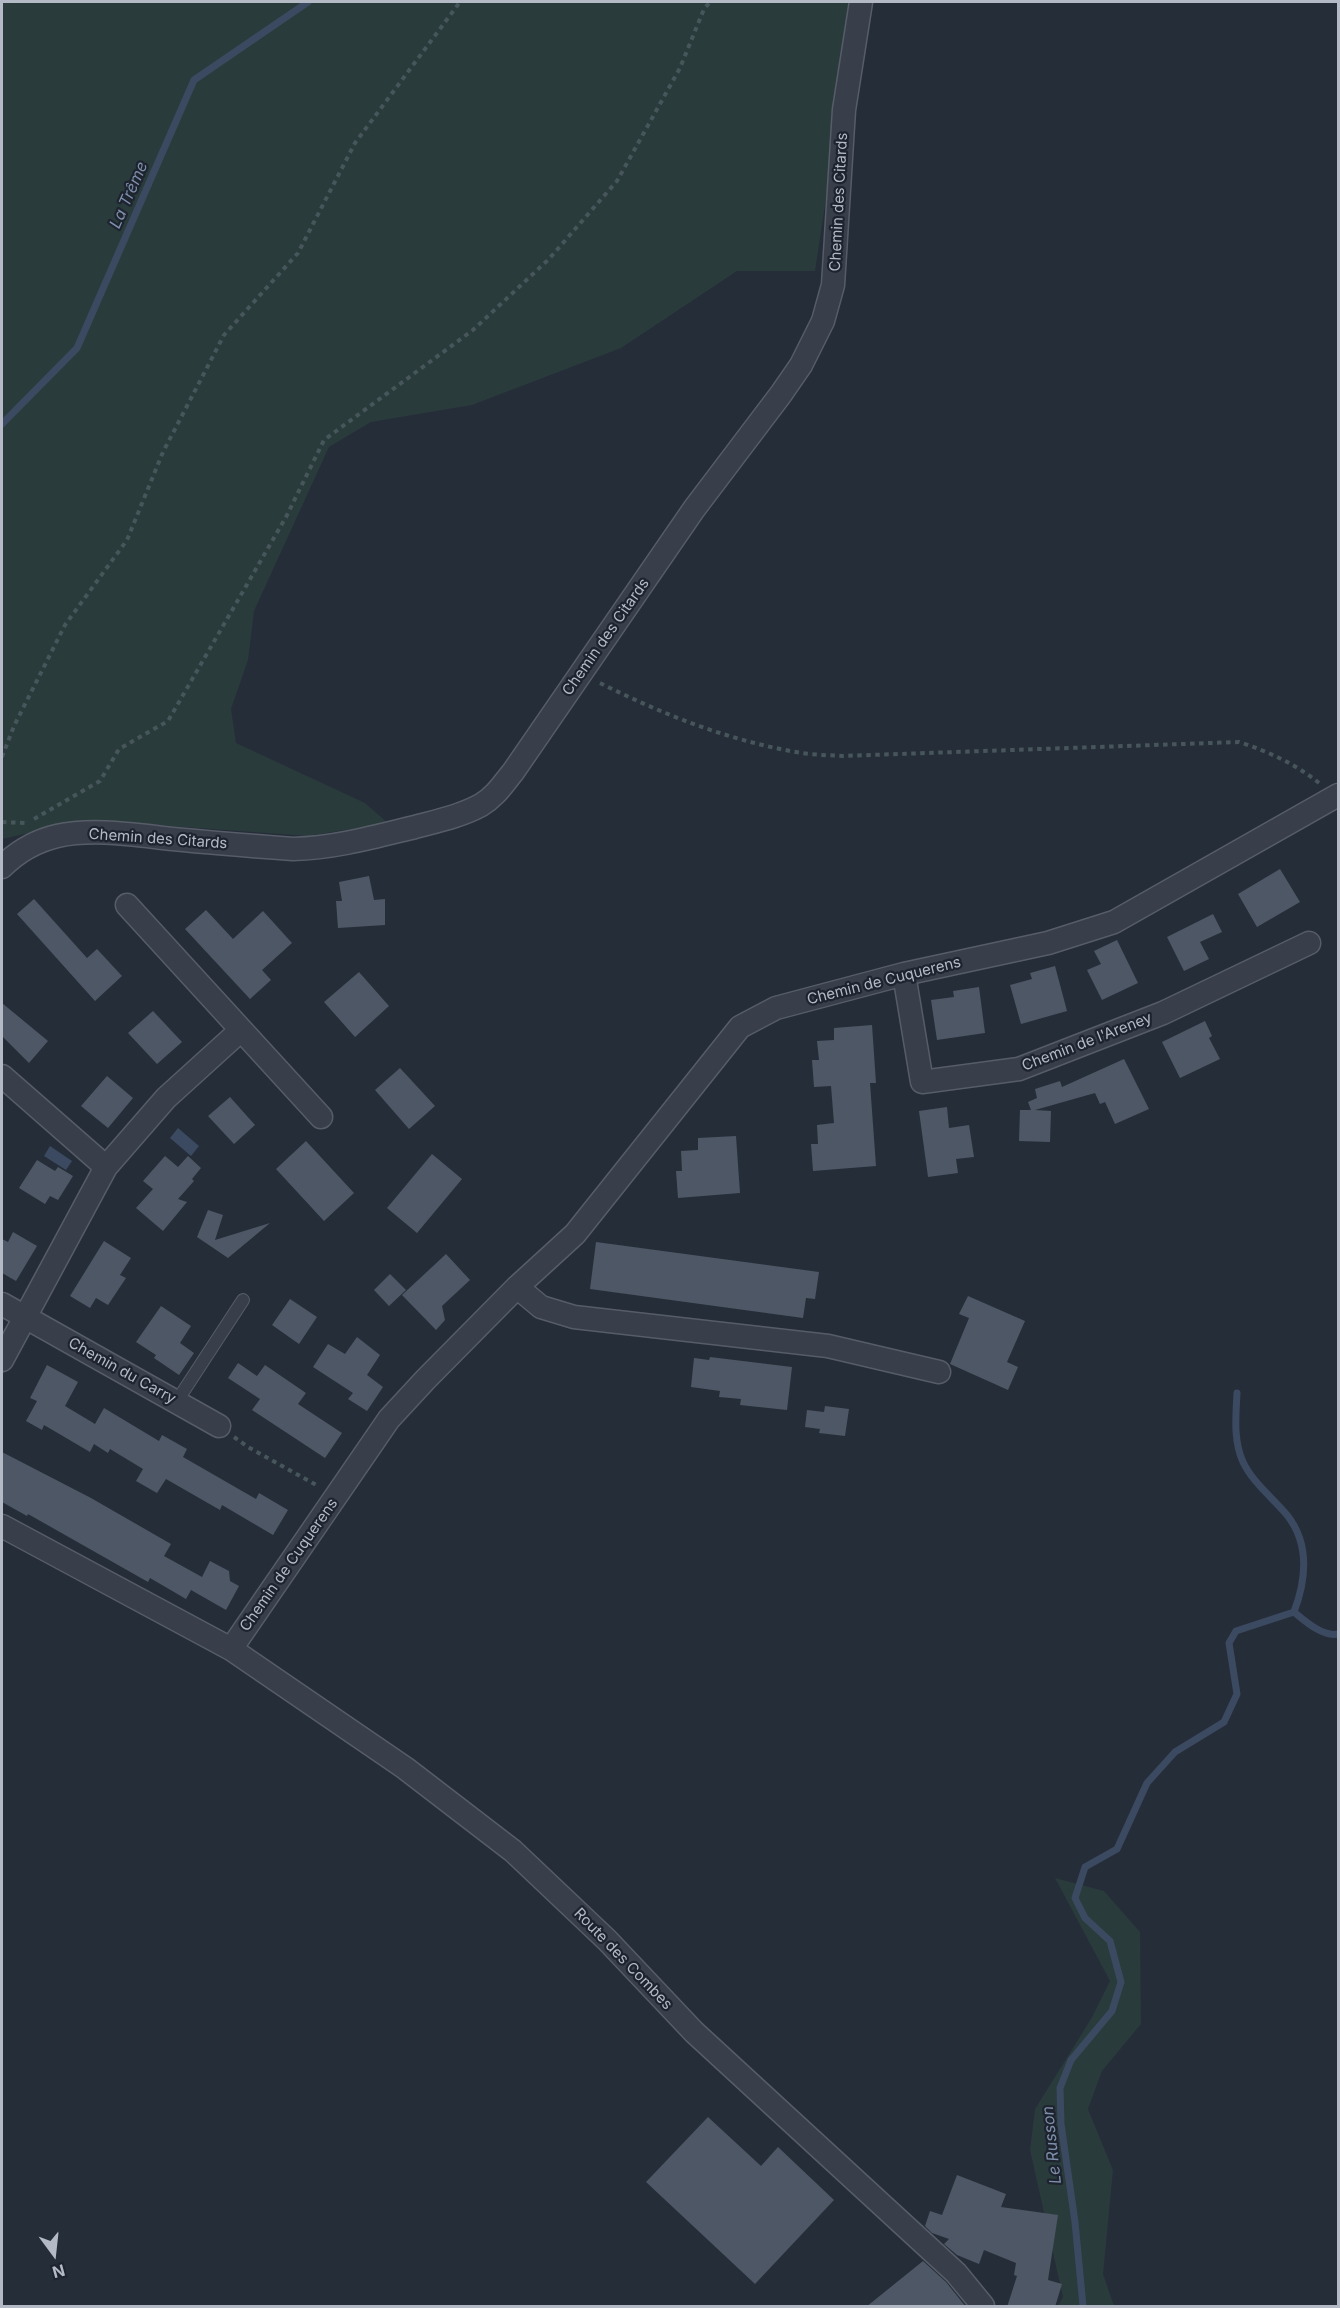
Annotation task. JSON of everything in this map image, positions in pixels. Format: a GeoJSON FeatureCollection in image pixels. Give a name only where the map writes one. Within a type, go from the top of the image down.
{"type":"FeatureCollection","features":[{"type":"Feature","properties":{"kind":"street","name":"Chemin des Citards"},"geometry":{"type":"LineString","coordinates":[[2,867],[33,844],[78,833],[126,834],[293,849],[320,849],[348,844],[459,814],[482,804],[501,788],[694,509],[801,365],[823,321],[833,285],[844,110],[861,2]]}},
{"type":"Feature","properties":{"kind":"street","name":"Chemin de Cuquerens"},"geometry":{"type":"LineString","coordinates":[[231,1648],[389,1419],[517,1287],[575,1234],[740,1027],[776,1008],[904,974],[1048,943],[1114,922],[1337,796]]}},
{"type":"Feature","properties":{"kind":"street"},"geometry":{"type":"LineString","coordinates":[[127,905],[321,1117]]}},
{"type":"Feature","properties":{"kind":"street","name":"Chemin de l'Areney"},"geometry":{"type":"LineString","coordinates":[[904,974],[922,1082],[1019,1069],[1162,1013],[1309,943]]}},
{"type":"Feature","properties":{"kind":"street"},"geometry":{"type":"LineString","coordinates":[[2,1360],[106,1167],[166,1098],[241,1030]]}},
{"type":"Feature","properties":{"kind":"street"},"geometry":{"type":"LineString","coordinates":[[2,1076],[106,1167]]}},
{"type":"Feature","properties":{"kind":"street"},"geometry":{"type":"LineString","coordinates":[[517,1287],[541,1307],[574,1317],[828,1346],[939,1372]]}},
{"type":"Feature","properties":{"kind":"street","name":"Chemin du Carry"},"geometry":{"type":"LineString","coordinates":[[2,1304],[219,1426]]}},
{"type":"Feature","properties":{"kind":"street"},"geometry":{"type":"LineString","coordinates":[[2,1526],[231,1648]]}},
{"type":"Feature","properties":{"kind":"street","name":"Route des Combes"},"geometry":{"type":"LineString","coordinates":[[231,1648],[405,1768],[513,1851],[607,1940],[694,2032],[956,2273],[983,2307]]}},
{"type":"Feature","properties":{"kind":"lane"},"geometry":{"type":"LineString","coordinates":[[177,1401],[243,1300]]}},
{"type":"Feature","properties":{"kind":"path"},"geometry":{"type":"LineString","coordinates":[[2,757],[65,625],[127,540],[163,452],[224,335],[298,253],[355,143],[460,2]]}},
{"type":"Feature","properties":{"kind":"path"},"geometry":{"type":"LineString","coordinates":[[2,822],[25,824],[100,781],[119,749],[168,721],[286,517],[324,440],[473,330],[549,259],[616,181],[680,68],[704,9],[710,2]]}},
{"type":"Feature","properties":{"kind":"path"},"geometry":{"type":"LineString","coordinates":[[586,664],[599,683],[643,705],[720,734],[797,753],[842,756],[1239,742],[1272,753],[1301,769],[1337,796]]}},
{"type":"Feature","properties":{"kind":"path"},"geometry":{"type":"LineString","coordinates":[[219,1426],[248,1447],[336,1496]]}},
{"type":"Feature","properties":{"kind":"shaded area"},"geometry":{"type":"Polygon","coordinates":[[[3,2],[856,2],[815,271],[737,271],[621,348],[472,405],[371,422],[329,447],[254,611],[248,660],[231,709],[236,743],[365,803],[388,823],[308,836],[88,820],[2,839],[3,2]]]}},
{"type":"Feature","properties":{"kind":"shaded area"},"geometry":{"type":"Polygon","coordinates":[[[1055,1878],[1104,1891],[1140,1932],[1141,2024],[1102,2071],[1088,2109],[1113,2170],[1103,2274],[1114,2306],[1058,2306],[1063,2297],[1030,2150],[1035,2109],[1091,2019],[1110,1981],[1055,1878]]]}},
{"type":"Feature","properties":{"kind":"water"},"geometry":{"type":"Polygon","coordinates":[[[178,1128],[199,1146],[191,1156],[170,1138],[178,1128]]]}},
{"type":"Feature","properties":{"kind":"water"},"geometry":{"type":"Polygon","coordinates":[[[50,1146],[72,1161],[66,1170],[44,1156],[50,1146]]]}},
{"type":"Feature","properties":{"kind":"building"},"geometry":{"type":"Polygon","coordinates":[[[1280,869],[1300,902],[1257,927],[1238,894],[1280,869]]]}},
{"type":"Feature","properties":{"kind":"building"},"geometry":{"type":"Polygon","coordinates":[[[369,876],[374,900],[385,899],[385,925],[338,928],[336,901],[342,901],[339,882],[369,876]]]}},
{"type":"Feature","properties":{"kind":"building"},"geometry":{"type":"Polygon","coordinates":[[[34,899],[87,958],[97,949],[122,976],[95,1001],[17,914],[34,899]]]}},
{"type":"Feature","properties":{"kind":"building"},"geometry":{"type":"Polygon","coordinates":[[[206,910],[233,939],[263,911],[292,943],[262,970],[271,980],[250,999],[185,929],[206,910]]]}},
{"type":"Feature","properties":{"kind":"building"},"geometry":{"type":"Polygon","coordinates":[[[1213,914],[1222,932],[1200,942],[1209,959],[1184,971],[1167,937],[1213,914]]]}},
{"type":"Feature","properties":{"kind":"building"},"geometry":{"type":"Polygon","coordinates":[[[1117,940],[1138,983],[1102,1000],[1087,970],[1101,964],[1094,951],[1117,940]]]}},
{"type":"Feature","properties":{"kind":"building"},"geometry":{"type":"Polygon","coordinates":[[[1055,966],[1067,1011],[1021,1024],[1010,985],[1032,979],[1030,973],[1055,966]]]}},
{"type":"Feature","properties":{"kind":"building"},"geometry":{"type":"Polygon","coordinates":[[[359,972],[389,1006],[355,1037],[324,1002],[359,972]]]}},
{"type":"Feature","properties":{"kind":"building"},"geometry":{"type":"Polygon","coordinates":[[[979,987],[985,1033],[937,1040],[931,1000],[954,997],[953,991],[979,987]]]}},
{"type":"Feature","properties":{"kind":"building"},"geometry":{"type":"Polygon","coordinates":[[[2,1003],[48,1041],[29,1063],[2,1036],[2,1003]]]}},
{"type":"Feature","properties":{"kind":"building"},"geometry":{"type":"Polygon","coordinates":[[[153,1011],[182,1042],[157,1064],[128,1033],[153,1011]]]}},
{"type":"Feature","properties":{"kind":"building"},"geometry":{"type":"Polygon","coordinates":[[[1205,1021],[1212,1036],[1209,1038],[1220,1059],[1180,1078],[1162,1042],[1205,1021]]]}},
{"type":"Feature","properties":{"kind":"building"},"geometry":{"type":"Polygon","coordinates":[[[872,1025],[876,1083],[870,1083],[876,1166],[813,1171],[811,1144],[818,1144],[817,1125],[834,1123],[831,1086],[814,1087],[812,1060],[819,1060],[817,1041],[834,1040],[834,1028],[872,1025]]]}},
{"type":"Feature","properties":{"kind":"building"},"geometry":{"type":"Polygon","coordinates":[[[1124,1059],[1149,1109],[1115,1124],[1105,1102],[1100,1104],[1095,1093],[1035,1110],[1051,1111],[1050,1142],[1019,1141],[1020,1110],[1031,1110],[1028,1102],[1037,1098],[1035,1089],[1060,1081],[1062,1087],[1124,1059]]]}},
{"type":"Feature","properties":{"kind":"building"},"geometry":{"type":"Polygon","coordinates":[[[400,1068],[435,1106],[409,1129],[375,1090],[400,1068]]]}},
{"type":"Feature","properties":{"kind":"building"},"geometry":{"type":"Polygon","coordinates":[[[107,1076],[133,1098],[108,1128],[81,1106],[107,1076]]]}},
{"type":"Feature","properties":{"kind":"building"},"geometry":{"type":"Polygon","coordinates":[[[230,1097],[255,1125],[234,1144],[208,1116],[230,1097]]]}},
{"type":"Feature","properties":{"kind":"building"},"geometry":{"type":"Polygon","coordinates":[[[947,1107],[949,1128],[969,1125],[974,1157],[956,1159],[958,1173],[928,1177],[919,1111],[947,1107]]]}},
{"type":"Feature","properties":{"kind":"building"},"geometry":{"type":"Polygon","coordinates":[[[736,1136],[740,1193],[678,1198],[676,1171],[682,1171],[681,1151],[698,1150],[698,1138],[736,1136]]]}},
{"type":"Feature","properties":{"kind":"building"},"geometry":{"type":"Polygon","coordinates":[[[306,1141],[354,1193],[324,1221],[276,1169],[306,1141]]]}},
{"type":"Feature","properties":{"kind":"building"},"geometry":{"type":"Polygon","coordinates":[[[432,1154],[462,1179],[417,1233],[387,1208],[432,1154]]]}},
{"type":"Feature","properties":{"kind":"building"},"geometry":{"type":"Polygon","coordinates":[[[165,1156],[178,1167],[188,1156],[201,1168],[192,1179],[194,1181],[178,1199],[187,1202],[163,1231],[136,1208],[153,1189],[143,1181],[165,1156]]]}},
{"type":"Feature","properties":{"kind":"building"},"geometry":{"type":"Polygon","coordinates":[[[37,1160],[55,1171],[58,1167],[73,1176],[58,1200],[50,1196],[45,1204],[19,1188],[37,1160]]]}},
{"type":"Feature","properties":{"kind":"building"},"geometry":{"type":"Polygon","coordinates":[[[208,1210],[223,1215],[215,1240],[270,1223],[228,1258],[197,1237],[208,1210]]]}},
{"type":"Feature","properties":{"kind":"building"},"geometry":{"type":"Polygon","coordinates":[[[13,1232],[37,1246],[16,1281],[2,1273],[2,1239],[8,1242],[13,1232]]]}},
{"type":"Feature","properties":{"kind":"building"},"geometry":{"type":"Polygon","coordinates":[[[104,1241],[131,1258],[120,1275],[126,1278],[108,1305],[96,1298],[90,1308],[70,1296],[104,1241]]]}},
{"type":"Feature","properties":{"kind":"building"},"geometry":{"type":"Polygon","coordinates":[[[596,1242],[819,1272],[815,1299],[806,1298],[803,1318],[590,1289],[596,1242]]]}},
{"type":"Feature","properties":{"kind":"building"},"geometry":{"type":"Polygon","coordinates":[[[446,1254],[470,1280],[442,1306],[445,1320],[436,1330],[402,1295],[446,1254]]]}},
{"type":"Feature","properties":{"kind":"building"},"geometry":{"type":"Polygon","coordinates":[[[390,1274],[406,1290],[389,1306],[374,1290],[390,1274]]]}},
{"type":"Feature","properties":{"kind":"building"},"geometry":{"type":"Polygon","coordinates":[[[968,1296],[1025,1321],[1007,1362],[1018,1367],[1008,1390],[950,1364],[969,1318],[959,1314],[968,1296]]]}},
{"type":"Feature","properties":{"kind":"building"},"geometry":{"type":"Polygon","coordinates":[[[290,1299],[317,1317],[299,1344],[272,1325],[290,1299]]]}},
{"type":"Feature","properties":{"kind":"building"},"geometry":{"type":"Polygon","coordinates":[[[161,1306],[191,1326],[180,1343],[194,1353],[179,1375],[154,1358],[156,1355],[136,1342],[161,1306]]]}},
{"type":"Feature","properties":{"kind":"building"},"geometry":{"type":"Polygon","coordinates":[[[357,1337],[380,1355],[367,1375],[383,1387],[367,1411],[348,1399],[353,1393],[313,1367],[328,1344],[345,1354],[357,1337]]]}},
{"type":"Feature","properties":{"kind":"building"},"geometry":{"type":"Polygon","coordinates":[[[710,1357],[792,1367],[787,1410],[740,1405],[741,1399],[719,1397],[720,1391],[691,1387],[694,1358],[709,1360],[710,1357]]]}},
{"type":"Feature","properties":{"kind":"building"},"geometry":{"type":"Polygon","coordinates":[[[238,1363],[257,1376],[265,1365],[306,1393],[298,1404],[342,1433],[325,1458],[252,1410],[260,1399],[228,1378],[238,1363]]]}},
{"type":"Feature","properties":{"kind":"building"},"geometry":{"type":"Polygon","coordinates":[[[47,1365],[78,1382],[65,1406],[95,1424],[104,1408],[159,1441],[162,1435],[187,1449],[183,1457],[256,1499],[259,1493],[288,1510],[273,1535],[222,1505],[220,1510],[166,1479],[157,1493],[136,1481],[143,1469],[110,1449],[108,1453],[94,1444],[90,1452],[44,1425],[42,1430],[26,1421],[37,1401],[30,1398],[47,1365]]]}},
{"type":"Feature","properties":{"kind":"building"},"geometry":{"type":"Polygon","coordinates":[[[825,1406],[849,1409],[845,1436],[819,1433],[820,1429],[805,1427],[807,1410],[824,1412],[825,1406]]]}},
{"type":"Feature","properties":{"kind":"building"},"geometry":{"type":"Polygon","coordinates":[[[2,1452],[91,1498],[171,1544],[164,1556],[202,1577],[210,1561],[229,1571],[230,1581],[239,1586],[226,1610],[191,1590],[186,1599],[150,1578],[148,1582],[28,1514],[27,1516],[2,1502],[2,1452]]]}},
{"type":"Feature","properties":{"kind":"building"},"geometry":{"type":"Polygon","coordinates":[[[708,2117],[761,2166],[778,2147],[834,2200],[755,2284],[646,2182],[708,2117]]]}},
{"type":"Feature","properties":{"kind":"building"},"geometry":{"type":"Polygon","coordinates":[[[957,2175],[1006,2194],[1001,2207],[1058,2215],[1048,2280],[1062,2284],[1055,2307],[1007,2307],[1017,2276],[1014,2275],[1016,2263],[984,2250],[979,2264],[957,2255],[944,2244],[949,2239],[932,2233],[925,2226],[930,2211],[942,2215],[957,2175]]]}},
{"type":"Feature","properties":{"kind":"building"},"geometry":{"type":"Polygon","coordinates":[[[923,2261],[946,2282],[966,2307],[866,2307],[923,2261]]]}},
{"type":"Feature","properties":{"kind":"waterway","name":"La Trême"},"geometry":{"type":"LineString","coordinates":[[2,424],[77,348],[194,80],[308,2]]}},
{"type":"Feature","properties":{"kind":"waterway","name":"Le Russon"},"geometry":{"type":"LineString","coordinates":[[1083,2306],[1075,2222],[1061,2124],[1060,2088],[1071,2060],[1112,2011],[1121,1982],[1110,1941],[1085,1918],[1075,1898],[1085,1867],[1117,1849],[1147,1783],[1175,1752],[1224,1722],[1237,1694],[1229,1643],[1236,1631],[1294,1612],[1301,1587],[1304,1562],[1294,1526],[1287,1515],[1252,1477],[1240,1454],[1236,1428],[1237,1393]]}},
{"type":"Feature","properties":{"kind":"waterway"},"geometry":{"type":"LineString","coordinates":[[1294,1612],[1321,1631],[1338,1634]]}}]}
